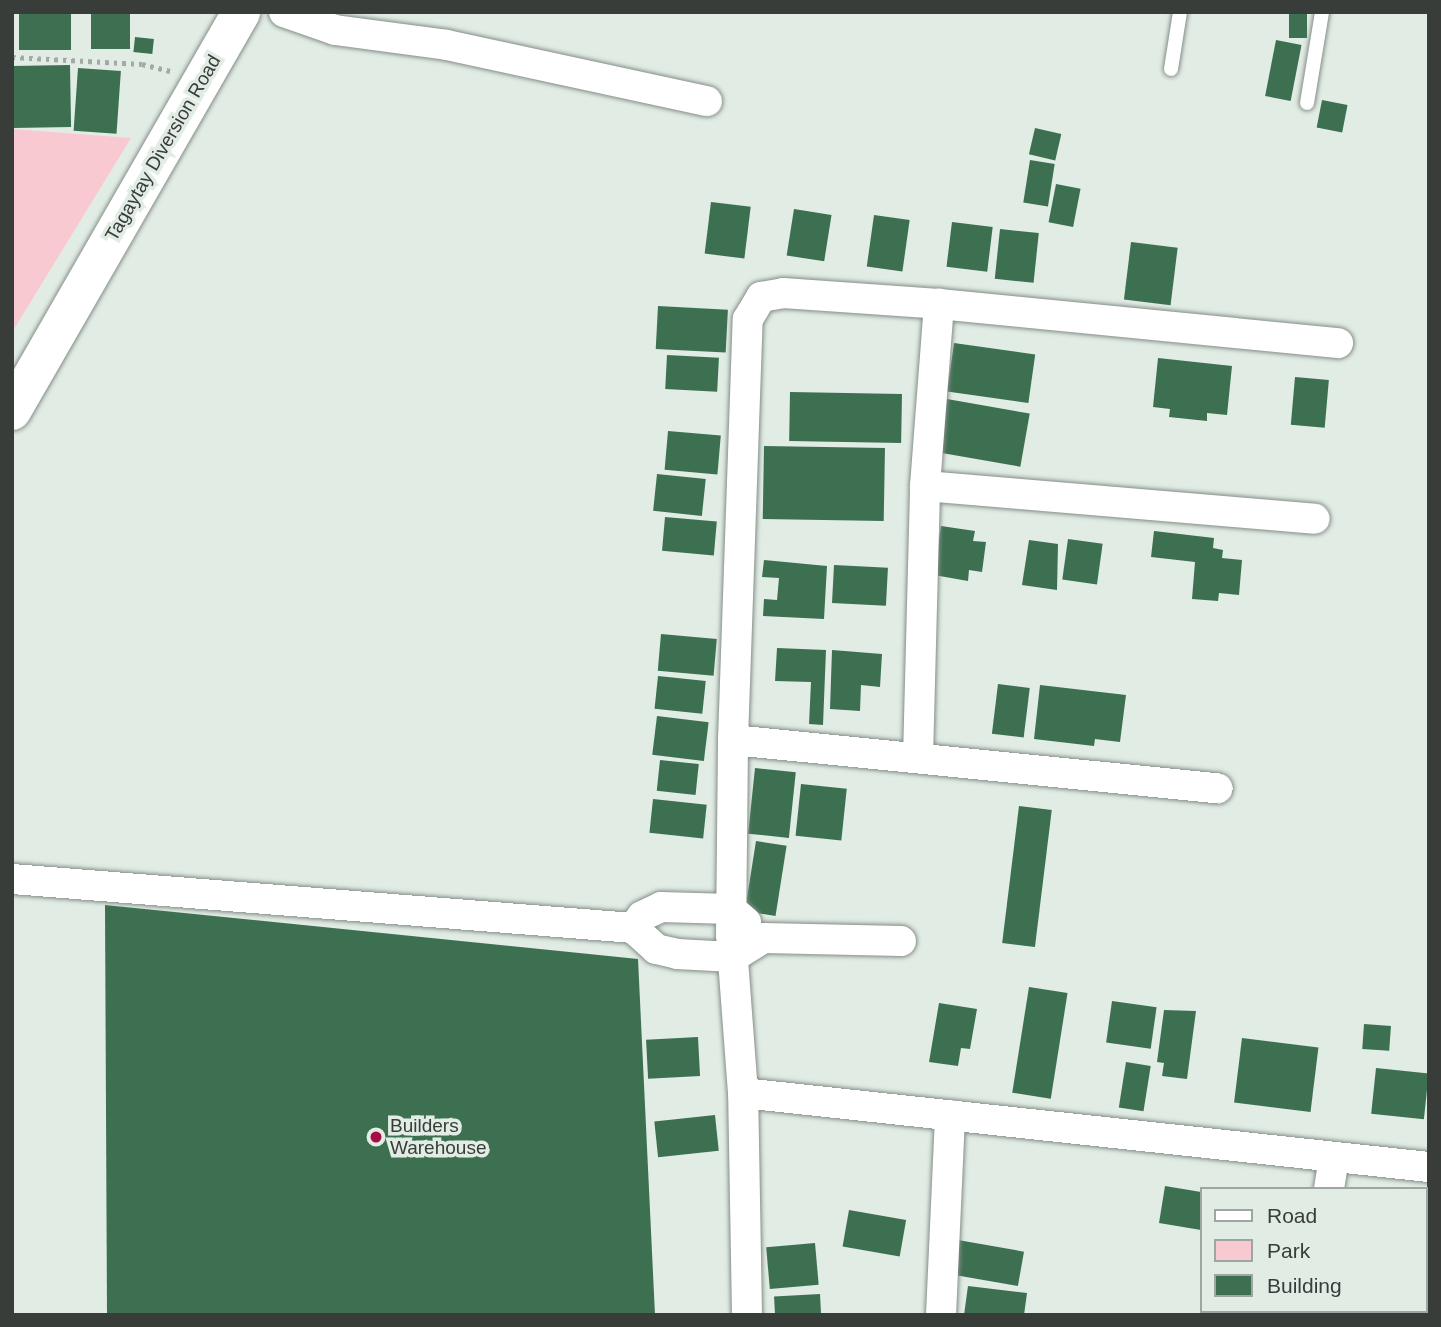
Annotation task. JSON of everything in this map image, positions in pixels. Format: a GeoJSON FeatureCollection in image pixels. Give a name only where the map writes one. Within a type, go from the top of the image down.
{"type":"FeatureCollection","features":[{"type":"Feature","properties":{"kind":"street","name":"Tagaytay Diversion Road"},"geometry":{"type":"LineString","coordinates":[[12,411],[241,12]]}},
{"type":"Feature","properties":{"kind":"street"},"geometry":{"type":"LineString","coordinates":[[284,12],[335,30],[447,44],[707,101]]}},
{"type":"Feature","properties":{"kind":"street"},"geometry":{"type":"LineString","coordinates":[[747,1315],[743,1093],[731,909],[733,740],[748,319],[761,297],[783,293],[939,304],[1338,343]]}},
{"type":"Feature","properties":{"kind":"street"},"geometry":{"type":"LineString","coordinates":[[918,758],[925,486],[939,304]]}},
{"type":"Feature","properties":{"kind":"street"},"geometry":{"type":"LineString","coordinates":[[925,486],[1315,519]]}},
{"type":"Feature","properties":{"kind":"street"},"geometry":{"type":"LineString","coordinates":[[733,740],[1218,788]]}},
{"type":"Feature","properties":{"kind":"street"},"geometry":{"type":"LineString","coordinates":[[12,878],[633,928],[656,950],[733,957],[764,938],[901,941]]}},
{"type":"Feature","properties":{"kind":"street"},"geometry":{"type":"LineString","coordinates":[[633,928],[642,916],[661,907],[731,909],[764,938]]}},
{"type":"Feature","properties":{"kind":"street"},"geometry":{"type":"LineString","coordinates":[[743,1093],[1429,1167]]}},
{"type":"Feature","properties":{"kind":"street"},"geometry":{"type":"LineString","coordinates":[[942,1315],[950,1115]]}},
{"type":"Feature","properties":{"kind":"street"},"geometry":{"type":"LineString","coordinates":[[1329,1187],[1334,1157]]}},
{"type":"Feature","properties":{"kind":"lane"},"geometry":{"type":"LineString","coordinates":[[1171,69],[1180,12]]}},
{"type":"Feature","properties":{"kind":"lane"},"geometry":{"type":"LineString","coordinates":[[1307,103],[1322,12]]}},
{"type":"Feature","properties":{"kind":"path"},"geometry":{"type":"LineString","coordinates":[[12,57],[142,64],[201,79]]}},
{"type":"Feature","properties":{"kind":"green space"},"geometry":{"type":"Polygon","coordinates":[[[12,129],[131,138],[14,329],[12,329],[12,129]]]}},
{"type":"Feature","properties":{"kind":"building"},"geometry":{"type":"Polygon","coordinates":[[[19,12],[71,12],[71,50],[19,50],[19,12]]]}},
{"type":"Feature","properties":{"kind":"building"},"geometry":{"type":"Polygon","coordinates":[[[91,12],[130,12],[130,49],[91,49],[91,12]]]}},
{"type":"Feature","properties":{"kind":"building"},"geometry":{"type":"Polygon","coordinates":[[[1289,12],[1307,12],[1307,38],[1289,38],[1289,12]]]}},
{"type":"Feature","properties":{"kind":"building"},"geometry":{"type":"Polygon","coordinates":[[[135,37],[154,39],[152,54],[133,52],[135,37]]]}},
{"type":"Feature","properties":{"kind":"building"},"geometry":{"type":"Polygon","coordinates":[[[1276,40],[1302,45],[1291,101],[1265,96],[1276,40]]]}},
{"type":"Feature","properties":{"kind":"building"},"geometry":{"type":"Polygon","coordinates":[[[70,65],[71,127],[13,128],[12,66],[70,65]]]}},
{"type":"Feature","properties":{"kind":"building"},"geometry":{"type":"Polygon","coordinates":[[[78,68],[121,71],[117,134],[74,131],[78,68]]]}},
{"type":"Feature","properties":{"kind":"building"},"geometry":{"type":"Polygon","coordinates":[[[1322,100],[1348,105],[1342,132],[1317,127],[1322,100]]]}},
{"type":"Feature","properties":{"kind":"building"},"geometry":{"type":"Polygon","coordinates":[[[1035,128],[1061,134],[1055,160],[1029,154],[1035,128]]]}},
{"type":"Feature","properties":{"kind":"building"},"geometry":{"type":"Polygon","coordinates":[[[1030,160],[1055,164],[1048,206],[1023,202],[1030,160]]]}},
{"type":"Feature","properties":{"kind":"building"},"geometry":{"type":"Polygon","coordinates":[[[1056,184],[1081,189],[1073,227],[1049,222],[1056,184]]]}},
{"type":"Feature","properties":{"kind":"building"},"geometry":{"type":"Polygon","coordinates":[[[711,202],[751,207],[744,258],[705,254],[711,202]]]}},
{"type":"Feature","properties":{"kind":"building"},"geometry":{"type":"Polygon","coordinates":[[[794,209],[832,215],[824,261],[787,255],[794,209]]]}},
{"type":"Feature","properties":{"kind":"building"},"geometry":{"type":"Polygon","coordinates":[[[874,215],[910,220],[902,272],[867,266],[874,215]]]}},
{"type":"Feature","properties":{"kind":"building"},"geometry":{"type":"Polygon","coordinates":[[[952,222],[993,227],[987,272],[947,267],[952,222]]]}},
{"type":"Feature","properties":{"kind":"building"},"geometry":{"type":"Polygon","coordinates":[[[1000,229],[1039,233],[1034,283],[995,279],[1000,229]]]}},
{"type":"Feature","properties":{"kind":"building"},"geometry":{"type":"Polygon","coordinates":[[[1131,242],[1178,248],[1171,305],[1124,300],[1131,242]]]}},
{"type":"Feature","properties":{"kind":"building"},"geometry":{"type":"Polygon","coordinates":[[[658,306],[728,310],[726,353],[656,349],[658,306]]]}},
{"type":"Feature","properties":{"kind":"building"},"geometry":{"type":"Polygon","coordinates":[[[954,343],[1035,354],[1028,403],[947,392],[954,343]]]}},
{"type":"Feature","properties":{"kind":"building"},"geometry":{"type":"Polygon","coordinates":[[[667,355],[719,358],[717,392],[665,389],[667,355]]]}},
{"type":"Feature","properties":{"kind":"building"},"geometry":{"type":"Polygon","coordinates":[[[1158,358],[1232,366],[1227,415],[1207,413],[1207,421],[1169,417],[1170,409],[1153,407],[1158,358]]]}},
{"type":"Feature","properties":{"kind":"building"},"geometry":{"type":"Polygon","coordinates":[[[1295,377],[1329,380],[1325,428],[1291,425],[1295,377]]]}},
{"type":"Feature","properties":{"kind":"building"},"geometry":{"type":"Polygon","coordinates":[[[790,392],[902,394],[901,443],[789,441],[790,392]]]}},
{"type":"Feature","properties":{"kind":"building"},"geometry":{"type":"Polygon","coordinates":[[[947,399],[1030,414],[1020,467],[938,452],[947,399]]]}},
{"type":"Feature","properties":{"kind":"building"},"geometry":{"type":"Polygon","coordinates":[[[668,431],[721,436],[717,474],[665,470],[668,431]]]}},
{"type":"Feature","properties":{"kind":"building"},"geometry":{"type":"Polygon","coordinates":[[[764,446],[885,448],[884,521],[763,519],[764,446]]]}},
{"type":"Feature","properties":{"kind":"building"},"geometry":{"type":"Polygon","coordinates":[[[657,474],[706,479],[702,516],[653,511],[657,474]]]}},
{"type":"Feature","properties":{"kind":"building"},"geometry":{"type":"Polygon","coordinates":[[[665,517],[717,522],[714,555],[662,551],[665,517]]]}},
{"type":"Feature","properties":{"kind":"building"},"geometry":{"type":"Polygon","coordinates":[[[941,526],[975,531],[973,541],[986,542],[982,572],[969,570],[968,581],[934,575],[941,526]]]}},
{"type":"Feature","properties":{"kind":"building"},"geometry":{"type":"Polygon","coordinates":[[[1154,531],[1214,538],[1213,548],[1223,550],[1222,558],[1242,560],[1239,595],[1219,593],[1218,601],[1192,599],[1195,562],[1151,557],[1154,531]]]}},
{"type":"Feature","properties":{"kind":"building"},"geometry":{"type":"Polygon","coordinates":[[[1068,539],[1103,544],[1097,584],[1062,580],[1068,539]]]}},
{"type":"Feature","properties":{"kind":"building"},"geometry":{"type":"Polygon","coordinates":[[[1029,540],[1058,544],[1057,590],[1022,585],[1029,540]]]}},
{"type":"Feature","properties":{"kind":"building"},"geometry":{"type":"Polygon","coordinates":[[[764,560],[827,566],[824,619],[763,616],[764,599],[777,600],[779,578],[762,577],[764,560]]]}},
{"type":"Feature","properties":{"kind":"building"},"geometry":{"type":"Polygon","coordinates":[[[834,565],[888,568],[886,606],[832,603],[834,565]]]}},
{"type":"Feature","properties":{"kind":"building"},"geometry":{"type":"Polygon","coordinates":[[[661,634],[717,639],[714,676],[658,671],[661,634]]]}},
{"type":"Feature","properties":{"kind":"building"},"geometry":{"type":"Polygon","coordinates":[[[777,648],[826,650],[823,725],[809,724],[811,682],[775,681],[777,648]]]}},
{"type":"Feature","properties":{"kind":"building"},"geometry":{"type":"Polygon","coordinates":[[[832,650],[882,654],[880,687],[861,685],[860,711],[830,709],[832,650]]]}},
{"type":"Feature","properties":{"kind":"building"},"geometry":{"type":"Polygon","coordinates":[[[658,676],[706,681],[702,714],[655,709],[658,676]]]}},
{"type":"Feature","properties":{"kind":"building"},"geometry":{"type":"Polygon","coordinates":[[[998,684],[1030,688],[1024,738],[992,734],[998,684]]]}},
{"type":"Feature","properties":{"kind":"building"},"geometry":{"type":"Polygon","coordinates":[[[1040,685],[1126,695],[1120,742],[1095,739],[1094,746],[1034,739],[1040,685]]]}},
{"type":"Feature","properties":{"kind":"building"},"geometry":{"type":"Polygon","coordinates":[[[657,716],[709,722],[704,761],[652,755],[657,716]]]}},
{"type":"Feature","properties":{"kind":"building"},"geometry":{"type":"Polygon","coordinates":[[[660,760],[699,764],[696,795],[657,791],[660,760]]]}},
{"type":"Feature","properties":{"kind":"building"},"geometry":{"type":"Polygon","coordinates":[[[755,768],[796,772],[789,838],[748,834],[755,768]]]}},
{"type":"Feature","properties":{"kind":"building"},"geometry":{"type":"Polygon","coordinates":[[[801,784],[847,789],[841,841],[796,836],[801,784]]]}},
{"type":"Feature","properties":{"kind":"building"},"geometry":{"type":"Polygon","coordinates":[[[653,799],[707,805],[703,838],[649,833],[653,799]]]}},
{"type":"Feature","properties":{"kind":"building"},"geometry":{"type":"Polygon","coordinates":[[[1019,806],[1052,810],[1035,947],[1002,943],[1019,806]]]}},
{"type":"Feature","properties":{"kind":"building"},"geometry":{"type":"Polygon","coordinates":[[[756,841],[787,846],[776,916],[745,911],[756,841]]]}},
{"type":"Feature","properties":{"kind":"building","name":"Builders Warehouse"},"geometry":{"type":"Polygon","coordinates":[[[105,905],[638,959],[655,1315],[107,1315],[105,905]]]}},
{"type":"Feature","properties":{"kind":"building"},"geometry":{"type":"Polygon","coordinates":[[[1029,987],[1068,993],[1051,1099],[1012,1093],[1029,987]]]}},
{"type":"Feature","properties":{"kind":"building"},"geometry":{"type":"Polygon","coordinates":[[[1112,1001],[1157,1007],[1151,1049],[1106,1043],[1112,1001]]]}},
{"type":"Feature","properties":{"kind":"building"},"geometry":{"type":"Polygon","coordinates":[[[939,1003],[977,1009],[970,1049],[961,1048],[958,1066],[929,1062],[939,1003]]]}},
{"type":"Feature","properties":{"kind":"building"},"geometry":{"type":"Polygon","coordinates":[[[1164,1010],[1196,1011],[1187,1079],[1162,1076],[1164,1063],[1157,1062],[1164,1010]]]}},
{"type":"Feature","properties":{"kind":"building"},"geometry":{"type":"Polygon","coordinates":[[[1364,1024],[1391,1026],[1389,1051],[1362,1049],[1364,1024]]]}},
{"type":"Feature","properties":{"kind":"building"},"geometry":{"type":"Polygon","coordinates":[[[698,1037],[700,1076],[648,1079],[646,1040],[698,1037]]]}},
{"type":"Feature","properties":{"kind":"building"},"geometry":{"type":"Polygon","coordinates":[[[1242,1038],[1318,1047],[1311,1112],[1234,1103],[1242,1038]]]}},
{"type":"Feature","properties":{"kind":"building"},"geometry":{"type":"Polygon","coordinates":[[[1126,1062],[1151,1066],[1143,1111],[1119,1107],[1126,1062]]]}},
{"type":"Feature","properties":{"kind":"building"},"geometry":{"type":"Polygon","coordinates":[[[1376,1068],[1429,1074],[1424,1119],[1371,1114],[1376,1068]]]}},
{"type":"Feature","properties":{"kind":"building"},"geometry":{"type":"Polygon","coordinates":[[[715,1115],[719,1151],[658,1157],[654,1121],[715,1115]]]}},
{"type":"Feature","properties":{"kind":"building"},"geometry":{"type":"Polygon","coordinates":[[[1165,1186],[1200,1192],[1200,1230],[1159,1223],[1165,1186]]]}},
{"type":"Feature","properties":{"kind":"building"},"geometry":{"type":"Polygon","coordinates":[[[849,1210],[906,1220],[900,1257],[843,1246],[849,1210]]]}},
{"type":"Feature","properties":{"kind":"building"},"geometry":{"type":"Polygon","coordinates":[[[1427,1236],[1429,1236],[1427,1272],[1427,1236]]]}},
{"type":"Feature","properties":{"kind":"building"},"geometry":{"type":"Polygon","coordinates":[[[958,1240],[1024,1252],[1018,1286],[952,1274],[958,1240]]]}},
{"type":"Feature","properties":{"kind":"building"},"geometry":{"type":"Polygon","coordinates":[[[815,1243],[819,1285],[770,1289],[766,1247],[815,1243]]]}},
{"type":"Feature","properties":{"kind":"building"},"geometry":{"type":"Polygon","coordinates":[[[968,1286],[1027,1293],[1024,1315],[964,1315],[968,1286]]]}},
{"type":"Feature","properties":{"kind":"building"},"geometry":{"type":"Polygon","coordinates":[[[820,1294],[821,1315],[775,1315],[774,1296],[820,1294]]]}},
{"type":"Feature","properties":{"kind":"building"},"geometry":{"type":"Polygon","coordinates":[[[1328,1313],[1396,1313],[1327,1315],[1328,1313]]]}},
{"type":"Feature","properties":{"kind":"place","name":"Builders Warehouse"},"geometry":{"type":"Point","coordinates":[376,1137]}}]}
